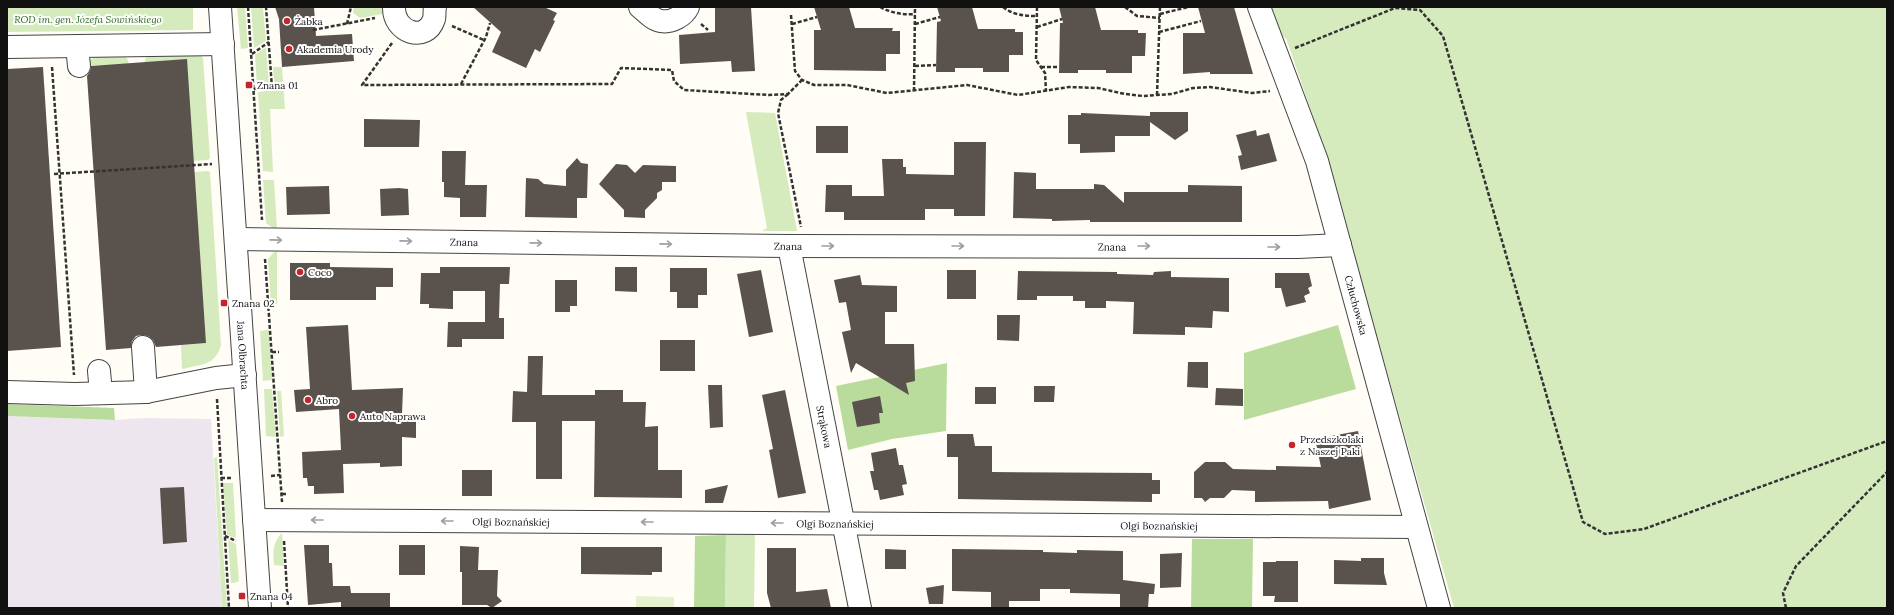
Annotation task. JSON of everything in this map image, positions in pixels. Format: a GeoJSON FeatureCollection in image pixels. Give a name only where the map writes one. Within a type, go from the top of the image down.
{"type":"FeatureCollection","features":[{"type":"Feature","properties":{"kind":"street","name":"Jana Olbrachta"},"geometry":{"type":"LineString","coordinates":[[220,7],[237,239],[260,608]]}},
{"type":"Feature","properties":{"kind":"street"},"geometry":{"type":"LineString","coordinates":[[640,7],[651,17],[661,21],[676,19],[688,7]]}},
{"type":"Feature","properties":{"kind":"street","name":"Człuchowska"},"geometry":{"type":"LineString","coordinates":[[1259,7],[1317,161],[1439,608]]}},
{"type":"Feature","properties":{"kind":"street"},"geometry":{"type":"LineString","coordinates":[[397,17],[407,32],[419,32],[428,28],[434,13]]}},
{"type":"Feature","properties":{"kind":"street"},"geometry":{"type":"LineString","coordinates":[[7,47],[51,46],[78,56],[136,54],[223,44]]}},
{"type":"Feature","properties":{"kind":"street","name":"Znana"},"geometry":{"type":"LineString","coordinates":[[237,239],[789,246],[1298,247],[1340,245]]}},
{"type":"Feature","properties":{"kind":"street","name":"Strąkowa"},"geometry":{"type":"LineString","coordinates":[[789,246],[860,608]]}},
{"type":"Feature","properties":{"kind":"street"},"geometry":{"type":"LineString","coordinates":[[143,348],[146,392]]}},
{"type":"Feature","properties":{"kind":"street"},"geometry":{"type":"LineString","coordinates":[[100,371],[101,393]]}},
{"type":"Feature","properties":{"kind":"street"},"geometry":{"type":"LineString","coordinates":[[7,392],[75,394],[146,392],[216,378],[245,375]]}},
{"type":"Feature","properties":{"kind":"street","name":"Olgi Boznańskiej"},"geometry":{"type":"LineString","coordinates":[[254,520],[1416,527]]}},
{"type":"Feature","properties":{"kind":"path"},"geometry":{"type":"LineString","coordinates":[[248,7],[262,224]]}},
{"type":"Feature","properties":{"kind":"path"},"geometry":{"type":"LineString","coordinates":[[254,89],[272,88],[266,7]]}},
{"type":"Feature","properties":{"kind":"path"},"geometry":{"type":"LineString","coordinates":[[347,24],[351,7]]}},
{"type":"Feature","properties":{"kind":"path"},"geometry":{"type":"LineString","coordinates":[[880,7],[890,12],[902,15],[915,14]]}},
{"type":"Feature","properties":{"kind":"path"},"geometry":{"type":"LineString","coordinates":[[914,91],[915,7]]}},
{"type":"Feature","properties":{"kind":"path"},"geometry":{"type":"LineString","coordinates":[[1003,7],[1010,12],[1025,16],[1037,16]]}},
{"type":"Feature","properties":{"kind":"path"},"geometry":{"type":"LineString","coordinates":[[1038,7],[1036,60],[1045,73],[1046,91]]}},
{"type":"Feature","properties":{"kind":"path"},"geometry":{"type":"LineString","coordinates":[[1125,7],[1137,16],[1160,16],[1188,7]]}},
{"type":"Feature","properties":{"kind":"path"},"geometry":{"type":"LineString","coordinates":[[1157,95],[1160,7]]}},
{"type":"Feature","properties":{"kind":"path"},"geometry":{"type":"LineString","coordinates":[[1409,8],[1413,7]]}},
{"type":"Feature","properties":{"kind":"path"},"geometry":{"type":"LineString","coordinates":[[1290,50],[1395,8],[1420,10],[1443,36],[1583,522],[1605,534],[1644,529],[1887,441]]}},
{"type":"Feature","properties":{"kind":"path"},"geometry":{"type":"LineString","coordinates":[[434,13],[484,40]]}},
{"type":"Feature","properties":{"kind":"path"},"geometry":{"type":"LineString","coordinates":[[791,15],[795,71],[802,80],[814,85],[847,85],[887,93],[967,85],[1018,95],[1069,87],[1098,88],[1125,94],[1157,95],[1172,94],[1193,88],[1210,87],[1252,93],[1274,90]]}},
{"type":"Feature","properties":{"kind":"path"},"geometry":{"type":"LineString","coordinates":[[313,30],[397,17]]}},
{"type":"Feature","properties":{"kind":"path"},"geometry":{"type":"LineString","coordinates":[[397,17],[362,85],[612,84],[621,68],[672,70],[674,81],[684,90],[769,95],[788,94]]}},
{"type":"Feature","properties":{"kind":"path"},"geometry":{"type":"LineString","coordinates":[[792,24],[817,17]]}},
{"type":"Feature","properties":{"kind":"path"},"geometry":{"type":"LineString","coordinates":[[915,24],[940,17]]}},
{"type":"Feature","properties":{"kind":"path"},"geometry":{"type":"LineString","coordinates":[[1037,27],[1062,19]]}},
{"type":"Feature","properties":{"kind":"path"},"geometry":{"type":"LineString","coordinates":[[1159,32],[1201,21]]}},
{"type":"Feature","properties":{"kind":"path"},"geometry":{"type":"LineString","coordinates":[[461,84],[484,40],[490,23]]}},
{"type":"Feature","properties":{"kind":"path"},"geometry":{"type":"LineString","coordinates":[[252,54],[269,42]]}},
{"type":"Feature","properties":{"kind":"path"},"geometry":{"type":"LineString","coordinates":[[51,46],[61,173],[75,394]]}},
{"type":"Feature","properties":{"kind":"path"},"geometry":{"type":"LineString","coordinates":[[915,66],[936,65]]}},
{"type":"Feature","properties":{"kind":"path"},"geometry":{"type":"LineString","coordinates":[[1040,67],[1059,67]]}},
{"type":"Feature","properties":{"kind":"path"},"geometry":{"type":"LineString","coordinates":[[801,228],[778,113],[781,100],[802,80]]}},
{"type":"Feature","properties":{"kind":"path"},"geometry":{"type":"LineString","coordinates":[[54,174],[214,164],[214,157]]}},
{"type":"Feature","properties":{"kind":"path"},"geometry":{"type":"LineString","coordinates":[[265,254],[283,508]]}},
{"type":"Feature","properties":{"kind":"path"},"geometry":{"type":"LineString","coordinates":[[272,352],[279,352]]}},
{"type":"Feature","properties":{"kind":"path"},"geometry":{"type":"LineString","coordinates":[[216,378],[229,608]]}},
{"type":"Feature","properties":{"kind":"path"},"geometry":{"type":"LineString","coordinates":[[1786,608],[1783,593],[1796,566],[1887,472]]}},
{"type":"Feature","properties":{"kind":"path"},"geometry":{"type":"LineString","coordinates":[[267,476],[280,476]]}},
{"type":"Feature","properties":{"kind":"path"},"geometry":{"type":"LineString","coordinates":[[282,494],[288,494]]}},
{"type":"Feature","properties":{"kind":"path"},"geometry":{"type":"LineString","coordinates":[[225,536],[240,543]]}},
{"type":"Feature","properties":{"kind":"path"},"geometry":{"type":"LineString","coordinates":[[284,538],[288,608]]}},
{"type":"Feature","properties":{"kind":"shaded area"},"geometry":{"type":"Polygon","coordinates":[[[7,416],[115,420],[143,418],[211,419],[222,608],[7,608],[7,416]]]}},
{"type":"Feature","properties":{"kind":"green space","name":"ROD im. gen. Józefa Sowińskiego"},"geometry":{"type":"Polygon","coordinates":[[[7,7],[193,7],[193,30],[7,32],[7,7]]]}},
{"type":"Feature","properties":{"kind":"green space"},"geometry":{"type":"Polygon","coordinates":[[[237,7],[245,7],[248,48],[241,49],[237,7]]]}},
{"type":"Feature","properties":{"kind":"green space"},"geometry":{"type":"Polygon","coordinates":[[[251,7],[263,7],[266,41],[254,48],[251,7]]]}},
{"type":"Feature","properties":{"kind":"green space"},"geometry":{"type":"Polygon","coordinates":[[[354,7],[384,7],[382,14],[360,18],[353,13],[354,7]]]}},
{"type":"Feature","properties":{"kind":"green space"},"geometry":{"type":"Polygon","coordinates":[[[1266,7],[1887,7],[1887,608],[1454,608],[1322,143],[1286,38],[1275,34],[1266,7]]]}},
{"type":"Feature","properties":{"kind":"green space"},"geometry":{"type":"Polygon","coordinates":[[[266,47],[269,85],[257,86],[255,55],[266,47]]]}},
{"type":"Feature","properties":{"kind":"green space"},"geometry":{"type":"Polygon","coordinates":[[[198,53],[203,58],[210,158],[208,160],[193,161],[144,63],[147,55],[198,53]]]}},
{"type":"Feature","properties":{"kind":"green space"},"geometry":{"type":"Polygon","coordinates":[[[123,55],[127,58],[129,64],[86,66],[88,62],[96,57],[123,55]]]}},
{"type":"Feature","properties":{"kind":"green space"},"geometry":{"type":"Polygon","coordinates":[[[273,67],[282,67],[285,109],[270,109],[273,172],[263,171],[258,92],[275,90],[273,67]]]}},
{"type":"Feature","properties":{"kind":"green space"},"geometry":{"type":"Polygon","coordinates":[[[746,112],[775,113],[797,231],[762,231],[767,228],[746,112]]]}},
{"type":"Feature","properties":{"kind":"green space"},"geometry":{"type":"Polygon","coordinates":[[[194,172],[210,172],[221,345],[215,357],[211,361],[202,365],[182,369],[181,345],[206,343],[194,172]]]}},
{"type":"Feature","properties":{"kind":"green space"},"geometry":{"type":"Polygon","coordinates":[[[263,180],[274,180],[277,229],[266,223],[263,180]]]}},
{"type":"Feature","properties":{"kind":"green space"},"geometry":{"type":"Polygon","coordinates":[[[274,252],[277,252],[277,304],[271,304],[268,259],[274,252]]]}},
{"type":"Feature","properties":{"kind":"green space"},"geometry":{"type":"Polygon","coordinates":[[[1338,325],[1356,389],[1244,420],[1244,353],[1338,325]]]}},
{"type":"Feature","properties":{"kind":"green space"},"geometry":{"type":"Polygon","coordinates":[[[269,330],[272,380],[263,381],[260,331],[269,330]]]}},
{"type":"Feature","properties":{"kind":"green space"},"geometry":{"type":"Polygon","coordinates":[[[947,363],[946,431],[892,439],[848,450],[836,386],[947,363]]]}},
{"type":"Feature","properties":{"kind":"green space"},"geometry":{"type":"Polygon","coordinates":[[[264,389],[272,389],[276,437],[266,436],[264,389]]]}},
{"type":"Feature","properties":{"kind":"green space"},"geometry":{"type":"Polygon","coordinates":[[[277,391],[281,391],[284,436],[280,437],[277,391]]]}},
{"type":"Feature","properties":{"kind":"green space"},"geometry":{"type":"Polygon","coordinates":[[[7,404],[114,408],[115,420],[7,416],[7,404]]]}},
{"type":"Feature","properties":{"kind":"green space"},"geometry":{"type":"Polygon","coordinates":[[[217,457],[227,608],[222,608],[214,458],[217,457]]]}},
{"type":"Feature","properties":{"kind":"green space"},"geometry":{"type":"Polygon","coordinates":[[[223,483],[233,483],[236,538],[227,535],[223,483]]]}},
{"type":"Feature","properties":{"kind":"green space"},"geometry":{"type":"Polygon","coordinates":[[[282,533],[284,566],[274,565],[273,552],[276,540],[282,533]]]}},
{"type":"Feature","properties":{"kind":"green space"},"geometry":{"type":"Polygon","coordinates":[[[726,535],[755,535],[754,608],[725,608],[726,535]]]}},
{"type":"Feature","properties":{"kind":"green space"},"geometry":{"type":"Polygon","coordinates":[[[726,535],[725,608],[694,608],[695,536],[726,535]]]}},
{"type":"Feature","properties":{"kind":"green space"},"geometry":{"type":"Polygon","coordinates":[[[1192,539],[1253,539],[1252,608],[1191,608],[1192,539]]]}},
{"type":"Feature","properties":{"kind":"green space"},"geometry":{"type":"Polygon","coordinates":[[[228,540],[236,544],[239,581],[234,583],[231,583],[228,540]]]}},
{"type":"Feature","properties":{"kind":"green space"},"geometry":{"type":"Polygon","coordinates":[[[636,596],[674,597],[674,608],[636,608],[636,596]]]}},
{"type":"Feature","properties":{"kind":"building"},"geometry":{"type":"Polygon","coordinates":[[[275,7],[314,7],[316,36],[352,34],[354,61],[282,67],[279,19],[275,7]]]}},
{"type":"Feature","properties":{"kind":"building"},"geometry":{"type":"Polygon","coordinates":[[[473,7],[544,7],[557,13],[553,20],[555,21],[540,52],[535,49],[526,68],[492,52],[501,32],[473,7]]]}},
{"type":"Feature","properties":{"kind":"building"},"geometry":{"type":"Polygon","coordinates":[[[715,7],[751,7],[755,71],[732,72],[731,61],[680,64],[679,35],[715,32],[715,7]]]}},
{"type":"Feature","properties":{"kind":"building"},"geometry":{"type":"Polygon","coordinates":[[[814,7],[849,7],[855,28],[893,28],[892,31],[900,31],[900,54],[886,54],[886,71],[814,70],[814,30],[821,30],[814,7]]]}},
{"type":"Feature","properties":{"kind":"building"},"geometry":{"type":"Polygon","coordinates":[[[937,7],[972,7],[978,29],[1015,29],[1015,32],[1023,32],[1023,55],[1009,55],[1009,72],[983,72],[983,68],[955,68],[955,72],[936,72],[937,22],[941,21],[937,7]]]}},
{"type":"Feature","properties":{"kind":"building"},"geometry":{"type":"Polygon","coordinates":[[[1059,7],[1095,7],[1101,30],[1138,30],[1138,33],[1146,33],[1145,56],[1132,56],[1132,73],[1106,73],[1106,70],[1078,70],[1078,73],[1059,73],[1060,23],[1063,23],[1059,7]]]}},
{"type":"Feature","properties":{"kind":"building"},"geometry":{"type":"Polygon","coordinates":[[[1198,7],[1234,7],[1253,74],[1210,74],[1210,72],[1183,74],[1183,33],[1205,33],[1198,7]]]}},
{"type":"Feature","properties":{"kind":"building"},"geometry":{"type":"Polygon","coordinates":[[[187,59],[206,343],[156,347],[153,340],[148,336],[142,335],[136,336],[132,341],[131,348],[106,350],[87,76],[91,66],[187,59]]]}},
{"type":"Feature","properties":{"kind":"building"},"geometry":{"type":"Polygon","coordinates":[[[43,67],[61,347],[7,351],[7,69],[43,67]]]}},
{"type":"Feature","properties":{"kind":"building"},"geometry":{"type":"Polygon","coordinates":[[[1150,112],[1188,112],[1188,131],[1175,140],[1150,122],[1150,136],[1115,136],[1115,152],[1080,153],[1080,144],[1068,144],[1068,115],[1081,115],[1081,113],[1150,116],[1150,112]]]}},
{"type":"Feature","properties":{"kind":"building"},"geometry":{"type":"Polygon","coordinates":[[[364,119],[420,120],[419,147],[364,147],[364,119]]]}},
{"type":"Feature","properties":{"kind":"building"},"geometry":{"type":"Polygon","coordinates":[[[816,126],[848,126],[848,153],[816,153],[816,126]]]}},
{"type":"Feature","properties":{"kind":"building"},"geometry":{"type":"Polygon","coordinates":[[[1256,130],[1257,136],[1269,133],[1277,161],[1241,170],[1238,156],[1242,155],[1236,135],[1256,130]]]}},
{"type":"Feature","properties":{"kind":"building"},"geometry":{"type":"Polygon","coordinates":[[[954,142],[986,142],[985,216],[954,216],[954,209],[925,209],[925,220],[844,220],[844,212],[825,212],[826,185],[852,185],[852,196],[884,196],[882,159],[903,159],[903,167],[906,167],[906,174],[954,175],[954,142]]]}},
{"type":"Feature","properties":{"kind":"building"},"geometry":{"type":"Polygon","coordinates":[[[442,151],[466,151],[465,185],[487,185],[486,217],[460,217],[460,198],[444,197],[444,182],[442,182],[442,151]]]}},
{"type":"Feature","properties":{"kind":"building"},"geometry":{"type":"Polygon","coordinates":[[[577,158],[581,163],[588,164],[587,198],[577,198],[577,218],[525,217],[526,178],[538,179],[544,184],[566,186],[566,170],[577,158]]]}},
{"type":"Feature","properties":{"kind":"building"},"geometry":{"type":"Polygon","coordinates":[[[616,164],[627,165],[635,173],[643,165],[676,166],[676,182],[662,182],[662,190],[657,193],[657,198],[645,210],[645,218],[624,217],[624,210],[599,184],[616,164]]]}},
{"type":"Feature","properties":{"kind":"building"},"geometry":{"type":"Polygon","coordinates":[[[1014,172],[1036,173],[1036,189],[1094,189],[1094,184],[1104,185],[1124,203],[1124,192],[1188,192],[1188,185],[1242,186],[1242,222],[1090,222],[1090,220],[1052,221],[1052,219],[1013,218],[1014,172]]]}},
{"type":"Feature","properties":{"kind":"building"},"geometry":{"type":"Polygon","coordinates":[[[329,186],[330,214],[287,215],[286,187],[329,186]]]}},
{"type":"Feature","properties":{"kind":"building"},"geometry":{"type":"Polygon","coordinates":[[[380,189],[408,189],[409,215],[381,216],[380,189]]]}},
{"type":"Feature","properties":{"kind":"building"},"geometry":{"type":"Polygon","coordinates":[[[290,263],[330,263],[330,267],[393,268],[393,287],[376,287],[376,300],[290,300],[290,263]]]}},
{"type":"Feature","properties":{"kind":"building"},"geometry":{"type":"Polygon","coordinates":[[[440,267],[510,267],[509,284],[500,284],[499,318],[504,318],[504,339],[462,339],[462,347],[447,347],[448,322],[485,322],[485,291],[453,291],[453,309],[429,308],[429,304],[420,304],[421,273],[440,273],[440,267]]]}},
{"type":"Feature","properties":{"kind":"building"},"geometry":{"type":"Polygon","coordinates":[[[615,267],[637,267],[637,292],[615,291],[615,267]]]}},
{"type":"Feature","properties":{"kind":"building"},"geometry":{"type":"Polygon","coordinates":[[[670,268],[707,268],[707,295],[698,295],[698,308],[677,308],[677,292],[670,292],[670,268]]]}},
{"type":"Feature","properties":{"kind":"building"},"geometry":{"type":"Polygon","coordinates":[[[761,270],[773,332],[749,337],[737,274],[761,270]]]}},
{"type":"Feature","properties":{"kind":"building"},"geometry":{"type":"Polygon","coordinates":[[[947,270],[976,270],[976,299],[947,299],[947,270]]]}},
{"type":"Feature","properties":{"kind":"building"},"geometry":{"type":"Polygon","coordinates":[[[1018,271],[1117,272],[1117,274],[1153,275],[1154,272],[1171,271],[1171,277],[1229,278],[1229,312],[1213,311],[1212,328],[1185,327],[1185,335],[1133,334],[1134,302],[1106,301],[1106,308],[1085,308],[1085,301],[1073,301],[1073,296],[1037,296],[1037,300],[1017,300],[1018,271]]]}},
{"type":"Feature","properties":{"kind":"building"},"geometry":{"type":"Polygon","coordinates":[[[1275,273],[1309,273],[1312,286],[1308,288],[1310,293],[1304,296],[1306,302],[1286,307],[1281,288],[1275,288],[1275,273]]]}},
{"type":"Feature","properties":{"kind":"building"},"geometry":{"type":"Polygon","coordinates":[[[860,275],[862,285],[897,286],[897,312],[885,312],[885,344],[914,344],[915,381],[906,383],[909,395],[856,363],[851,373],[842,332],[851,330],[846,302],[839,303],[834,280],[860,275]]]}},
{"type":"Feature","properties":{"kind":"building"},"geometry":{"type":"Polygon","coordinates":[[[555,280],[577,280],[577,306],[570,306],[570,312],[555,312],[555,280]]]}},
{"type":"Feature","properties":{"kind":"building"},"geometry":{"type":"Polygon","coordinates":[[[997,315],[1020,315],[1019,341],[997,340],[997,315]]]}},
{"type":"Feature","properties":{"kind":"building"},"geometry":{"type":"Polygon","coordinates":[[[348,325],[352,390],[403,388],[402,414],[416,414],[416,438],[402,437],[402,466],[380,467],[380,463],[343,464],[344,493],[314,494],[314,486],[308,486],[307,478],[303,478],[302,452],[341,450],[339,409],[296,412],[294,390],[310,389],[306,327],[348,325]]]}},
{"type":"Feature","properties":{"kind":"building"},"geometry":{"type":"Polygon","coordinates":[[[660,340],[695,340],[695,371],[660,371],[660,340]]]}},
{"type":"Feature","properties":{"kind":"building"},"geometry":{"type":"Polygon","coordinates":[[[528,356],[543,356],[542,395],[595,395],[595,390],[623,390],[623,402],[646,402],[645,427],[658,426],[658,470],[682,470],[682,498],[594,497],[595,421],[562,421],[562,479],[536,479],[536,422],[512,422],[513,391],[527,392],[528,356]]]}},
{"type":"Feature","properties":{"kind":"building"},"geometry":{"type":"Polygon","coordinates":[[[1188,362],[1208,362],[1208,388],[1187,387],[1188,362]]]}},
{"type":"Feature","properties":{"kind":"building"},"geometry":{"type":"Polygon","coordinates":[[[708,385],[722,385],[723,427],[710,428],[708,385]]]}},
{"type":"Feature","properties":{"kind":"building"},"geometry":{"type":"Polygon","coordinates":[[[1034,386],[1055,386],[1054,402],[1034,402],[1034,386]]]}},
{"type":"Feature","properties":{"kind":"building"},"geometry":{"type":"Polygon","coordinates":[[[975,387],[996,387],[996,404],[975,404],[975,387]]]}},
{"type":"Feature","properties":{"kind":"building"},"geometry":{"type":"Polygon","coordinates":[[[1216,388],[1243,389],[1243,406],[1215,405],[1216,388]]]}},
{"type":"Feature","properties":{"kind":"building"},"geometry":{"type":"Polygon","coordinates":[[[785,390],[806,493],[778,498],[769,450],[773,449],[762,395],[785,390]]]}},
{"type":"Feature","properties":{"kind":"building"},"geometry":{"type":"Polygon","coordinates":[[[880,396],[883,413],[879,413],[880,423],[857,427],[852,402],[880,396]]]}},
{"type":"Feature","properties":{"kind":"building"},"geometry":{"type":"Polygon","coordinates":[[[1358,431],[1371,500],[1329,509],[1328,501],[1255,502],[1255,491],[1232,490],[1224,498],[1210,498],[1205,502],[1202,498],[1194,498],[1194,472],[1205,462],[1225,462],[1233,469],[1276,470],[1276,466],[1321,467],[1315,439],[1358,431]]]}},
{"type":"Feature","properties":{"kind":"building"},"geometry":{"type":"Polygon","coordinates":[[[947,434],[973,434],[975,446],[992,446],[992,472],[1152,473],[1152,480],[1160,480],[1160,494],[1152,494],[1152,502],[958,499],[958,457],[947,457],[947,434]]]}},
{"type":"Feature","properties":{"kind":"building"},"geometry":{"type":"Polygon","coordinates":[[[896,448],[899,465],[903,465],[907,484],[902,485],[904,495],[880,500],[878,490],[874,490],[870,471],[874,471],[871,453],[896,448]]]}},
{"type":"Feature","properties":{"kind":"building"},"geometry":{"type":"Polygon","coordinates":[[[462,470],[492,470],[492,496],[462,496],[462,470]]]}},
{"type":"Feature","properties":{"kind":"building"},"geometry":{"type":"Polygon","coordinates":[[[728,485],[723,503],[705,503],[705,490],[728,485]]]}},
{"type":"Feature","properties":{"kind":"building"},"geometry":{"type":"Polygon","coordinates":[[[184,487],[187,542],[163,544],[160,488],[184,487]]]}},
{"type":"Feature","properties":{"kind":"building"},"geometry":{"type":"Polygon","coordinates":[[[304,545],[329,545],[329,563],[332,563],[333,586],[350,586],[351,593],[390,593],[390,608],[341,608],[341,602],[308,605],[304,545]]]}},
{"type":"Feature","properties":{"kind":"building"},"geometry":{"type":"Polygon","coordinates":[[[399,545],[425,545],[425,575],[399,575],[399,545]]]}},
{"type":"Feature","properties":{"kind":"building"},"geometry":{"type":"Polygon","coordinates":[[[460,546],[479,547],[478,570],[498,570],[497,596],[502,601],[492,608],[487,605],[462,605],[460,546]]]}},
{"type":"Feature","properties":{"kind":"building"},"geometry":{"type":"Polygon","coordinates":[[[581,547],[662,547],[662,572],[652,572],[652,575],[581,574],[581,547]]]}},
{"type":"Feature","properties":{"kind":"building"},"geometry":{"type":"Polygon","coordinates":[[[767,548],[796,548],[796,592],[827,589],[831,608],[771,608],[767,593],[767,548]]]}},
{"type":"Feature","properties":{"kind":"building"},"geometry":{"type":"Polygon","coordinates":[[[885,549],[906,550],[906,569],[885,569],[885,549]]]}},
{"type":"Feature","properties":{"kind":"building"},"geometry":{"type":"Polygon","coordinates":[[[952,549],[1043,550],[1043,552],[1077,553],[1077,550],[1123,551],[1123,580],[1155,584],[1154,594],[1149,594],[1148,608],[1120,608],[1120,594],[1070,593],[1070,589],[1040,589],[1040,601],[1009,601],[1009,608],[991,608],[991,592],[952,591],[952,549]]]}},
{"type":"Feature","properties":{"kind":"building"},"geometry":{"type":"Polygon","coordinates":[[[1182,553],[1181,587],[1160,588],[1160,554],[1182,553]]]}},
{"type":"Feature","properties":{"kind":"building"},"geometry":{"type":"Polygon","coordinates":[[[1361,558],[1384,558],[1384,573],[1387,585],[1334,584],[1334,560],[1361,561],[1361,558]]]}},
{"type":"Feature","properties":{"kind":"building"},"geometry":{"type":"Polygon","coordinates":[[[1298,561],[1298,602],[1274,602],[1275,596],[1263,596],[1263,562],[1298,561]]]}},
{"type":"Feature","properties":{"kind":"building"},"geometry":{"type":"Polygon","coordinates":[[[944,585],[943,604],[929,604],[926,588],[944,585]]]}},
{"type":"Feature","properties":{"kind":"place","name":"Żabka"},"geometry":{"type":"Point","coordinates":[287,21]}},
{"type":"Feature","properties":{"kind":"place","name":"Akademia Urody"},"geometry":{"type":"Point","coordinates":[289,49]}},
{"type":"Feature","properties":{"kind":"place","name":"Znana 01"},"geometry":{"type":"Point","coordinates":[249,85]}},
{"type":"Feature","properties":{"kind":"place","name":"Coco"},"geometry":{"type":"Point","coordinates":[300,272]}},
{"type":"Feature","properties":{"kind":"place","name":"Znana 02"},"geometry":{"type":"Point","coordinates":[224,303]}},
{"type":"Feature","properties":{"kind":"place","name":"Abro"},"geometry":{"type":"Point","coordinates":[308,400]}},
{"type":"Feature","properties":{"kind":"place","name":"Auto Naprawa"},"geometry":{"type":"Point","coordinates":[352,416]}},
{"type":"Feature","properties":{"kind":"place","name":"Przedszkolaki z Naszej Paki"},"geometry":{"type":"Point","coordinates":[1292,445]}},
{"type":"Feature","properties":{"kind":"place","name":"Znana 04"},"geometry":{"type":"Point","coordinates":[242,596]}}]}
